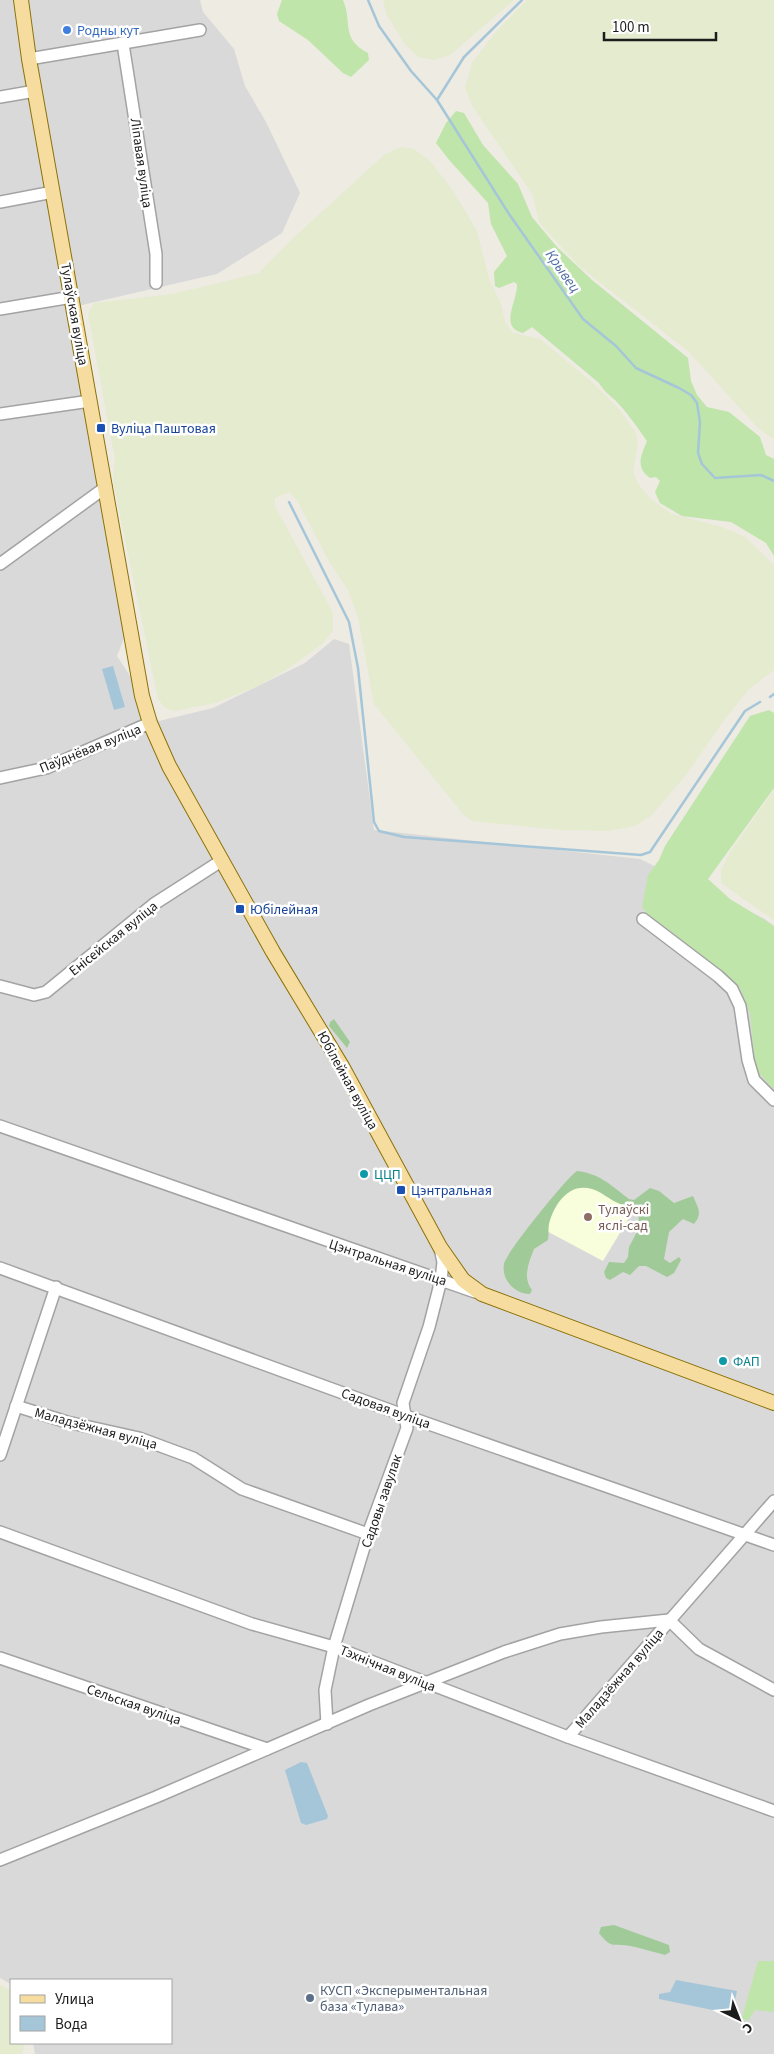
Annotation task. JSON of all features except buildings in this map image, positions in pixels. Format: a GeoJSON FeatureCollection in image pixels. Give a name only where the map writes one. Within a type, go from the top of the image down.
{"type":"FeatureCollection","features":[{"type":"Feature","properties":{"kind":"main road","name":"Тулаўская вуліца"},"geometry":{"type":"LineString","coordinates":[[21,0],[29,59],[130,629],[150,723]]}},
{"type":"Feature","properties":{"kind":"main road","name":"Юбілейная вуліца"},"geometry":{"type":"LineString","coordinates":[[150,723],[169,766],[221,860],[343,1068],[440,1247],[463,1280],[482,1294]]}},
{"type":"Feature","properties":{"kind":"main road","name":"Цэнтральная вуліца"},"geometry":{"type":"LineString","coordinates":[[482,1294],[774,1403]]}},
{"type":"Feature","properties":{"kind":"street"},"geometry":{"type":"LineString","coordinates":[[29,59],[200,30]]}},
{"type":"Feature","properties":{"kind":"street","name":"Ліпавая вуліца"},"geometry":{"type":"LineString","coordinates":[[123,44],[156,254],[156,283]]}},
{"type":"Feature","properties":{"kind":"street"},"geometry":{"type":"LineString","coordinates":[[0,97],[35,91]]}},
{"type":"Feature","properties":{"kind":"street"},"geometry":{"type":"LineString","coordinates":[[0,202],[53,192]]}},
{"type":"Feature","properties":{"kind":"street"},"geometry":{"type":"LineString","coordinates":[[0,309],[72,297]]}},
{"type":"Feature","properties":{"kind":"street"},"geometry":{"type":"LineString","coordinates":[[0,414],[90,400]]}},
{"type":"Feature","properties":{"kind":"street"},"geometry":{"type":"LineString","coordinates":[[0,564],[106,487]]}},
{"type":"Feature","properties":{"kind":"street","name":"Паўднёвая вуліца"},"geometry":{"type":"LineString","coordinates":[[0,778],[46,768],[150,723]]}},
{"type":"Feature","properties":{"kind":"street","name":"Енісейская вуліца"},"geometry":{"type":"LineString","coordinates":[[0,986],[34,995],[46,992],[154,904],[221,860]]}},
{"type":"Feature","properties":{"kind":"street"},"geometry":{"type":"LineString","coordinates":[[643,919],[718,976],[732,990],[740,1006],[748,1060],[754,1080],[774,1100]]}},
{"type":"Feature","properties":{"kind":"street","name":"Цэнтральная вуліца"},"geometry":{"type":"LineString","coordinates":[[0,1126],[314,1238],[482,1294]]}},
{"type":"Feature","properties":{"kind":"street","name":"Садовы завулак"},"geometry":{"type":"LineString","coordinates":[[327,1724],[325,1690],[334,1647],[368,1534],[407,1428],[403,1403],[429,1327],[441,1280],[443,1262],[440,1247]]}},
{"type":"Feature","properties":{"kind":"street","name":"Садовая вуліца"},"geometry":{"type":"LineString","coordinates":[[0,1268],[406,1416],[774,1545]]}},
{"type":"Feature","properties":{"kind":"street"},"geometry":{"type":"LineString","coordinates":[[0,1455],[56,1287]]}},
{"type":"Feature","properties":{"kind":"street","name":"Маладзёжная вуліца"},"geometry":{"type":"LineString","coordinates":[[16,1406],[67,1422],[139,1438],[194,1458],[242,1489],[368,1534]]}},
{"type":"Feature","properties":{"kind":"street","name":"Маладзёжная вуліца"},"geometry":{"type":"LineString","coordinates":[[568,1737],[774,1502]]}},
{"type":"Feature","properties":{"kind":"street","name":"Тэхнічная вуліца"},"geometry":{"type":"LineString","coordinates":[[0,1532],[252,1624],[334,1647],[568,1737],[774,1811]]}},
{"type":"Feature","properties":{"kind":"street"},"geometry":{"type":"LineString","coordinates":[[0,1860],[504,1652],[560,1634],[601,1626],[669,1620]]}},
{"type":"Feature","properties":{"kind":"street","name":"Маладзёжная вуліца"},"geometry":{"type":"LineString","coordinates":[[669,1620],[699,1649],[774,1690]]}},
{"type":"Feature","properties":{"kind":"street","name":"Сельская вуліца"},"geometry":{"type":"LineString","coordinates":[[0,1658],[267,1749]]}},
{"type":"Feature","properties":{"kind":"shaded area"},"geometry":{"type":"Polygon","coordinates":[[[0,0],[200,0],[203,12],[234,49],[245,86],[266,122],[300,193],[282,233],[217,274],[69,308],[126,633],[117,656],[159,721],[213,708],[305,663],[334,639],[349,644],[374,830],[640,859],[765,919],[774,926],[774,2054],[35,2054],[33,2044],[172,2044],[172,1979],[10,1979],[10,1983],[0,1978],[0,0]]]}},
{"type":"Feature","properties":{"kind":"shaded area"},"geometry":{"type":"Polygon","coordinates":[[[383,0],[514,0],[450,55],[434,60],[418,57],[404,43],[387,15],[383,0]]]}},
{"type":"Feature","properties":{"kind":"shaded area"},"geometry":{"type":"Polygon","coordinates":[[[527,0],[774,0],[774,439],[760,430],[688,351],[579,266],[539,222],[533,195],[473,107],[465,88],[472,63],[495,33],[527,0]]]}},
{"type":"Feature","properties":{"kind":"shaded area"},"geometry":{"type":"Polygon","coordinates":[[[401,147],[414,149],[430,161],[453,191],[477,231],[489,279],[501,304],[505,322],[513,333],[540,339],[593,383],[618,408],[635,431],[638,444],[633,472],[638,484],[651,499],[672,514],[722,527],[745,537],[774,565],[774,670],[749,689],[724,720],[686,775],[651,816],[635,826],[609,831],[562,830],[472,821],[463,814],[374,704],[358,617],[348,590],[330,563],[297,500],[289,492],[275,498],[275,506],[333,613],[333,631],[322,644],[289,668],[258,686],[215,703],[173,711],[164,707],[158,699],[113,481],[115,459],[88,314],[94,303],[173,294],[259,273],[289,242],[384,155],[401,147]]]}},
{"type":"Feature","properties":{"kind":"shaded area"},"geometry":{"type":"Polygon","coordinates":[[[774,790],[774,920],[721,883],[721,870],[730,852],[774,790]]]}},
{"type":"Feature","properties":{"kind":"shaded area","name":"Тулаўскі яслі-сад"},"geometry":{"type":"Polygon","coordinates":[[[577,1171],[635,1208],[603,1261],[539,1227],[577,1171]]]}},
{"type":"Feature","properties":{"kind":"shaded area"},"geometry":{"type":"Polygon","coordinates":[[[0,1985],[10,1990],[10,2044],[25,2044],[22,2054],[0,2054],[0,1985]]]}},
{"type":"Feature","properties":{"kind":"green space"},"geometry":{"type":"Polygon","coordinates":[[[282,0],[343,0],[350,36],[359,47],[368,53],[369,60],[351,77],[343,73],[308,40],[279,21],[277,14],[282,0]]]}},
{"type":"Feature","properties":{"kind":"green space"},"geometry":{"type":"Polygon","coordinates":[[[456,111],[464,113],[483,145],[518,184],[532,217],[557,247],[592,280],[688,358],[691,381],[697,395],[707,407],[729,412],[760,437],[766,455],[774,459],[774,556],[766,543],[731,522],[682,516],[660,503],[655,492],[660,481],[656,477],[650,478],[642,470],[641,456],[647,441],[624,410],[599,383],[532,327],[523,333],[516,330],[512,325],[510,319],[517,284],[514,282],[499,288],[495,286],[494,272],[507,256],[491,224],[488,203],[436,143],[446,123],[456,111]]]}},
{"type":"Feature","properties":{"kind":"green space"},"geometry":{"type":"Polygon","coordinates":[[[769,710],[774,713],[774,788],[708,879],[730,899],[774,926],[774,1090],[759,1073],[755,1064],[750,1014],[740,988],[648,915],[642,907],[648,875],[659,860],[665,846],[750,716],[769,710]]]}},
{"type":"Feature","properties":{"kind":"green space"},"geometry":{"type":"Polygon","coordinates":[[[334,1019],[350,1042],[347,1048],[329,1026],[330,1022],[334,1019]]]}},
{"type":"Feature","properties":{"kind":"green space"},"geometry":{"type":"Polygon","coordinates":[[[577,1171],[599,1177],[629,1199],[634,1200],[650,1188],[659,1191],[674,1203],[693,1196],[699,1210],[697,1220],[694,1224],[683,1219],[669,1232],[664,1259],[670,1263],[679,1257],[681,1260],[674,1273],[667,1277],[646,1266],[639,1266],[630,1275],[623,1272],[610,1280],[606,1278],[604,1272],[609,1262],[624,1263],[628,1257],[629,1247],[638,1230],[639,1208],[620,1204],[596,1190],[584,1188],[570,1192],[559,1202],[551,1216],[548,1240],[534,1249],[527,1270],[527,1280],[532,1290],[530,1294],[519,1292],[510,1285],[504,1270],[507,1257],[537,1216],[577,1171]]]}},
{"type":"Feature","properties":{"kind":"green space"},"geometry":{"type":"Polygon","coordinates":[[[614,1925],[669,1945],[670,1952],[665,1955],[625,1945],[610,1944],[599,1933],[601,1927],[614,1925]]]}},
{"type":"Feature","properties":{"kind":"green space"},"geometry":{"type":"Polygon","coordinates":[[[758,1961],[774,1961],[774,2012],[755,2010],[748,2021],[742,2018],[758,1961]]]}},
{"type":"Feature","properties":{"kind":"water"},"geometry":{"type":"Polygon","coordinates":[[[113,666],[125,707],[114,710],[102,669],[113,666]]]}},
{"type":"Feature","properties":{"kind":"water"},"geometry":{"type":"Polygon","coordinates":[[[301,1762],[307,1763],[328,1816],[327,1819],[306,1825],[301,1823],[285,1770],[301,1762]]]}},
{"type":"Feature","properties":{"kind":"water"},"geometry":{"type":"Polygon","coordinates":[[[676,1980],[737,1991],[732,2014],[659,1999],[659,1994],[670,1992],[676,1980]]]}},
{"type":"Feature","properties":{"kind":"waterway","name":"Крывец"},"geometry":{"type":"LineString","coordinates":[[368,0],[379,26],[411,71],[437,100],[509,214],[583,319],[616,346],[636,368],[679,388],[691,395],[697,403],[700,422],[698,453],[702,464],[715,478],[761,475],[774,481]]}},
{"type":"Feature","properties":{"kind":"waterway"},"geometry":{"type":"LineString","coordinates":[[437,100],[464,57],[522,0]]}},
{"type":"Feature","properties":{"kind":"waterway"},"geometry":{"type":"LineString","coordinates":[[289,502],[349,622],[358,668],[374,822],[379,831],[404,837],[641,855],[650,852],[745,711],[760,702]]}},
{"type":"Feature","properties":{"kind":"waterway"},"geometry":{"type":"LineString","coordinates":[[770,697],[774,694]]}},
{"type":"Feature","properties":{"kind":"place","name":"Родны кут"},"geometry":{"type":"Point","coordinates":[67,30]}},
{"type":"Feature","properties":{"kind":"place","name":"Вуліца Паштовая"},"geometry":{"type":"Point","coordinates":[101,428]}},
{"type":"Feature","properties":{"kind":"place","name":"Юбілейная"},"geometry":{"type":"Point","coordinates":[240,909]}},
{"type":"Feature","properties":{"kind":"place","name":"ЦЦП"},"geometry":{"type":"Point","coordinates":[364,1174]}},
{"type":"Feature","properties":{"kind":"place","name":"Цэнтральная"},"geometry":{"type":"Point","coordinates":[401,1190]}},
{"type":"Feature","properties":{"kind":"place","name":"Тулаўскі яслі-сад"},"geometry":{"type":"Point","coordinates":[588,1217]}},
{"type":"Feature","properties":{"kind":"place","name":"ФАП"},"geometry":{"type":"Point","coordinates":[723,1361]}},
{"type":"Feature","properties":{"kind":"place","name":"КУСП «Эксперыментальная база «Тулава»"},"geometry":{"type":"Point","coordinates":[310,1998]}}]}
